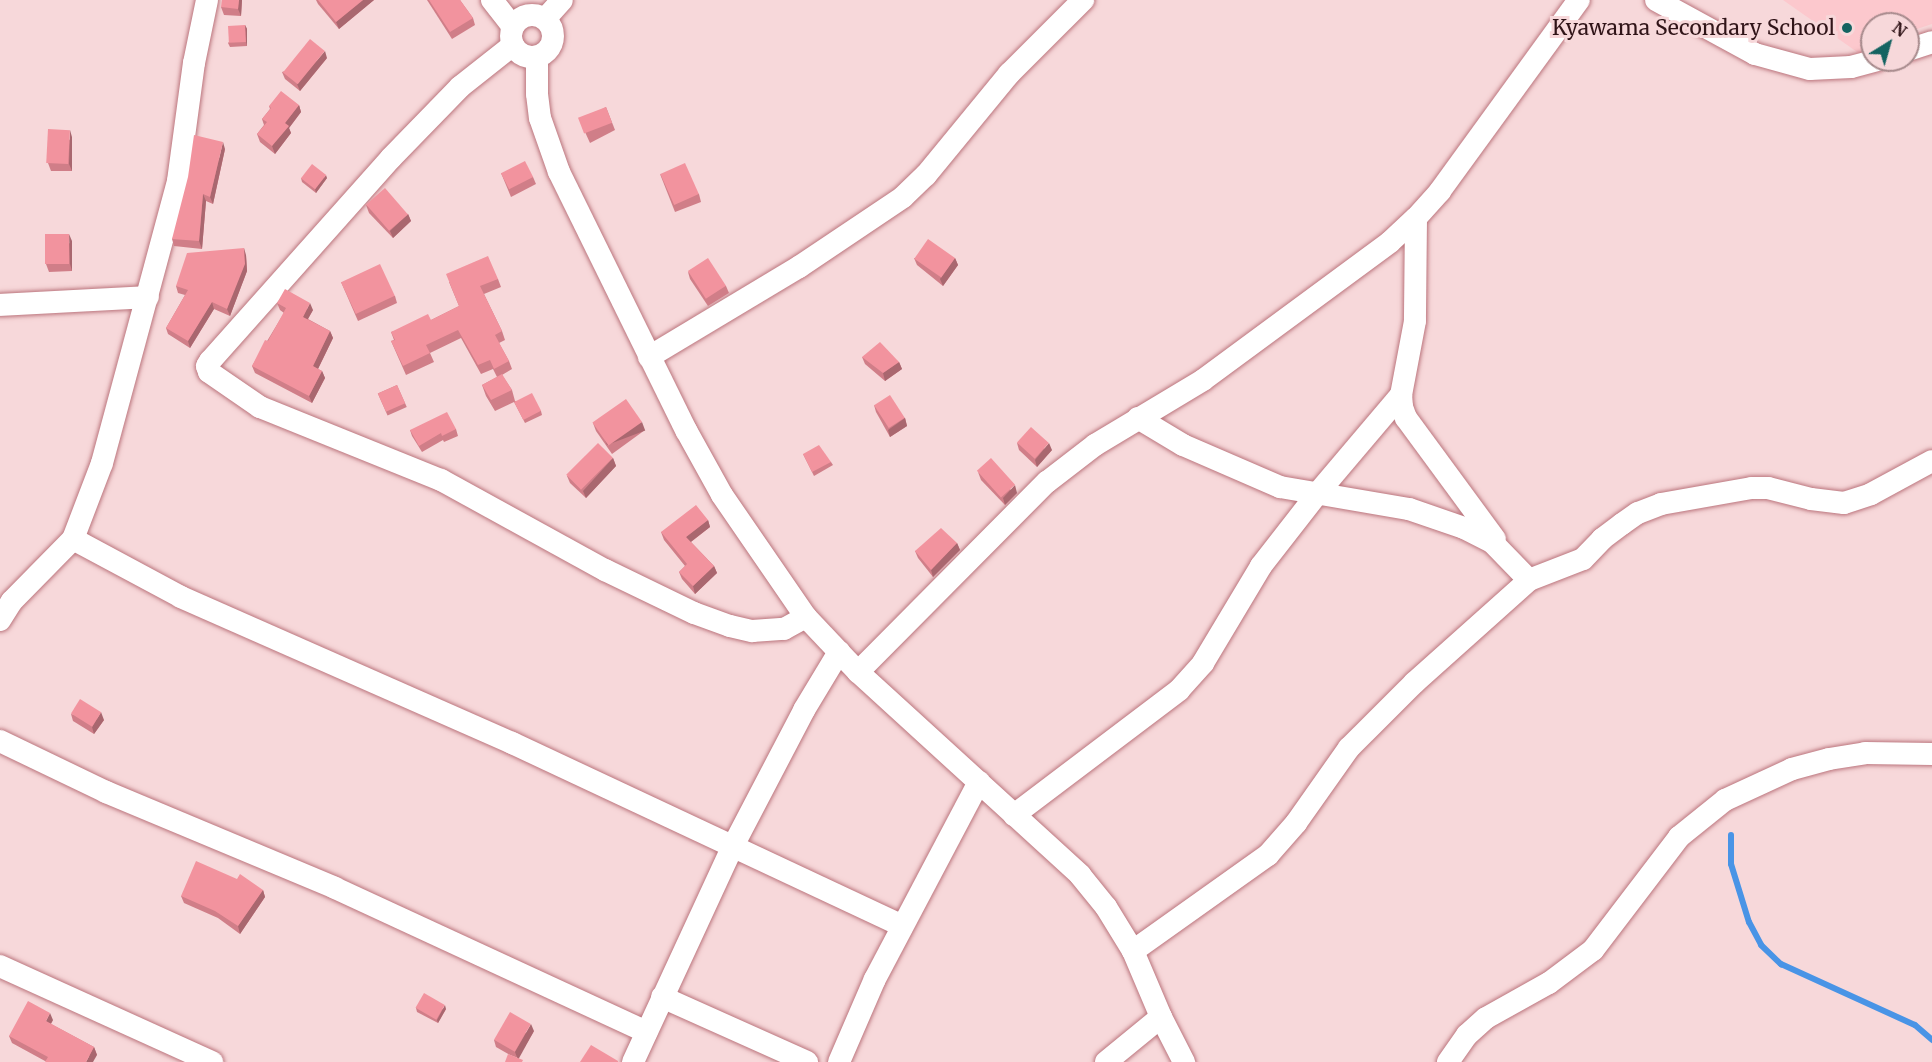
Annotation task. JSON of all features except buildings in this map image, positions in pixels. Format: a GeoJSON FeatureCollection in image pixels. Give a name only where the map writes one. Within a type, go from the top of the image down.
{"type":"FeatureCollection","features":[{"type":"Feature","properties":{"kind":"street"},"geometry":{"type":"LineString","coordinates":[[0,620],[12,601],[73,539],[102,463],[177,181],[194,63],[207,0]]}},
{"type":"Feature","properties":{"kind":"street"},"geometry":{"type":"LineString","coordinates":[[492,0],[513,36],[519,53],[537,57],[546,52],[554,35],[552,26],[545,19],[536,15],[527,15],[513,36],[391,158],[210,361],[207,366],[209,372],[260,407],[441,480],[606,570],[694,613],[752,631],[784,629],[806,617]]}},
{"type":"Feature","properties":{"kind":"street"},"geometry":{"type":"LineString","coordinates":[[545,19],[562,0]]}},
{"type":"Feature","properties":{"kind":"street"},"geometry":{"type":"LineString","coordinates":[[650,357],[799,267],[903,197],[926,175],[1009,74],[1083,0]]}},
{"type":"Feature","properties":{"kind":"street"},"geometry":{"type":"LineString","coordinates":[[858,672],[1047,483],[1095,446],[1138,418],[1203,381],[1390,242],[1416,218],[1440,191],[1579,0]]}},
{"type":"Feature","properties":{"kind":"street"},"geometry":{"type":"LineString","coordinates":[[1656,0],[1755,54],[1810,69],[1860,65]]}},
{"type":"Feature","properties":{"kind":"street"},"geometry":{"type":"LineString","coordinates":[[537,57],[537,94],[547,140],[559,172],[686,430],[722,495],[806,617],[858,672],[1080,875],[1106,907],[1133,951],[1161,1017],[1184,1062]]}},
{"type":"Feature","properties":{"kind":"street"},"geometry":{"type":"LineString","coordinates":[[1416,218],[1415,321],[1401,396],[1406,417],[1504,552],[1529,580]]}},
{"type":"Feature","properties":{"kind":"street"},"geometry":{"type":"LineString","coordinates":[[0,305],[148,297]]}},
{"type":"Feature","properties":{"kind":"street"},"geometry":{"type":"LineString","coordinates":[[1014,815],[1179,690],[1203,663],[1261,566],[1317,494],[1401,396]]}},
{"type":"Feature","properties":{"kind":"street"},"geometry":{"type":"LineString","coordinates":[[1138,418],[1183,445],[1280,488],[1381,503],[1418,511],[1478,533],[1504,552]]}},
{"type":"Feature","properties":{"kind":"street"},"geometry":{"type":"LineString","coordinates":[[1133,951],[1268,855],[1296,823],[1349,748],[1414,683],[1529,580],[1583,559],[1602,539],[1638,513],[1660,504],[1752,488],[1768,488],[1811,499],[1844,503],[1871,494],[1932,461]]}},
{"type":"Feature","properties":{"kind":"street"},"geometry":{"type":"LineString","coordinates":[[73,539],[181,597],[491,734],[902,926]]}},
{"type":"Feature","properties":{"kind":"street"},"geometry":{"type":"LineString","coordinates":[[633,1062],[732,848],[804,710],[839,652]]}},
{"type":"Feature","properties":{"kind":"street"},"geometry":{"type":"LineString","coordinates":[[0,741],[106,792],[335,888],[646,1032]]}},
{"type":"Feature","properties":{"kind":"street"},"geometry":{"type":"LineString","coordinates":[[1448,1062],[1467,1035],[1486,1018],[1549,983],[1593,950],[1679,837],[1725,800],[1792,769],[1829,759],[1865,753],[1932,754]]}},
{"type":"Feature","properties":{"kind":"street"},"geometry":{"type":"LineString","coordinates":[[839,1062],[874,979],[979,782]]}},
{"type":"Feature","properties":{"kind":"street"},"geometry":{"type":"LineString","coordinates":[[0,966],[212,1062]]}},
{"type":"Feature","properties":{"kind":"street"},"geometry":{"type":"LineString","coordinates":[[662,997],[807,1062]]}},
{"type":"Feature","properties":{"kind":"street"},"geometry":{"type":"LineString","coordinates":[[1106,1062],[1161,1017]]}},
{"type":"Feature","properties":{"kind":"shaded area","name":"Kyawama Secondary School"},"geometry":{"type":"Polygon","coordinates":[[[1783,0],[1932,0],[1932,24],[1920,28],[1920,12],[1860,12],[1860,54],[1783,0]]]}},
{"type":"Feature","properties":{"kind":"waterway"},"geometry":{"type":"LineString","coordinates":[[1731,835],[1731,864],[1749,922],[1761,945],[1781,964],[1915,1025],[1932,1040]]}},
{"type":"Feature","properties":{"kind":"place","name":"Kyawama Secondary School"},"geometry":{"type":"Point","coordinates":[1847,28]}}]}
